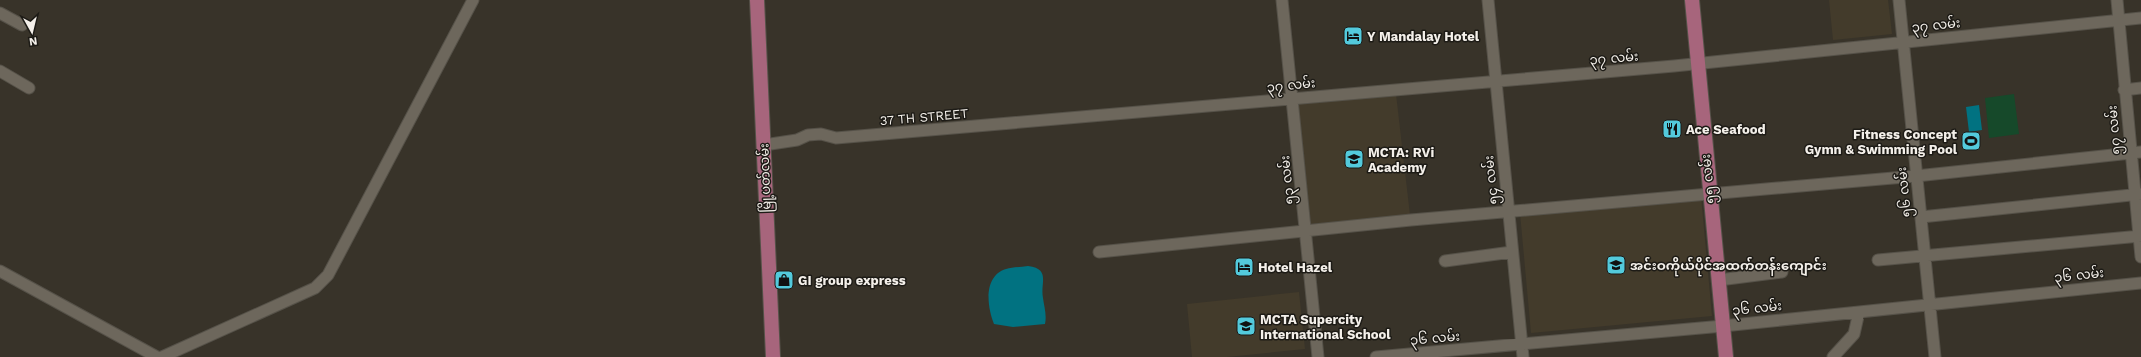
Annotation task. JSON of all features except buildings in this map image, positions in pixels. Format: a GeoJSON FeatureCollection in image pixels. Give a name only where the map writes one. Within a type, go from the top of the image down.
{"type":"FeatureCollection","features":[{"type":"Feature","properties":{"kind":"main road","name":"မြို့ပတ်လမ်း"},"geometry":{"type":"LineString","coordinates":[[757,0],[773,357]]}},
{"type":"Feature","properties":{"kind":"main road","name":"၅၅ လမ်း"},"geometry":{"type":"LineString","coordinates":[[1692,0],[1726,357]]}},
{"type":"Feature","properties":{"kind":"street"},"geometry":{"type":"LineString","coordinates":[[162,357],[315,288],[328,275],[473,0]]}},
{"type":"Feature","properties":{"kind":"street","name":"၅၃ လမ်း"},"geometry":{"type":"LineString","coordinates":[[1282,0],[1318,357]]}},
{"type":"Feature","properties":{"kind":"street","name":"၅၄ လမ်း"},"geometry":{"type":"LineString","coordinates":[[1488,0],[1523,357]]}},
{"type":"Feature","properties":{"kind":"street","name":"၅၆ လမ်း"},"geometry":{"type":"LineString","coordinates":[[1899,0],[1902,42],[1935,357]]}},
{"type":"Feature","properties":{"kind":"street","name":"၅၇ လမ်း"},"geometry":{"type":"LineString","coordinates":[[2117,0],[2124,90],[2136,152],[2141,257]]}},
{"type":"Feature","properties":{"kind":"street"},"geometry":{"type":"LineString","coordinates":[[0,13],[22,25]]}},
{"type":"Feature","properties":{"kind":"street","name":"၃၇ လမ်း"},"geometry":{"type":"LineString","coordinates":[[1088,116],[1697,64],[2141,18]]}},
{"type":"Feature","properties":{"kind":"street"},"geometry":{"type":"LineString","coordinates":[[0,71],[29,88]]}},
{"type":"Feature","properties":{"kind":"street"},"geometry":{"type":"LineString","coordinates":[[2124,90],[2141,88]]}},
{"type":"Feature","properties":{"kind":"street","name":"37 TH STREET"},"geometry":{"type":"LineString","coordinates":[[764,145],[797,140],[808,135],[821,134],[836,138],[1088,116]]}},
{"type":"Feature","properties":{"kind":"street"},"geometry":{"type":"LineString","coordinates":[[1099,252],[1509,211],[1916,176],[2136,152]]}},
{"type":"Feature","properties":{"kind":"street"},"geometry":{"type":"LineString","coordinates":[[1920,217],[2138,195]]}},
{"type":"Feature","properties":{"kind":"street"},"geometry":{"type":"LineString","coordinates":[[1878,260],[1925,257],[2140,236]]}},
{"type":"Feature","properties":{"kind":"street"},"geometry":{"type":"LineString","coordinates":[[1445,261],[1512,252]]}},
{"type":"Feature","properties":{"kind":"street"},"geometry":{"type":"LineString","coordinates":[[0,271],[157,357]]}},
{"type":"Feature","properties":{"kind":"street"},"geometry":{"type":"LineString","coordinates":[[1718,280],[1782,272]]}},
{"type":"Feature","properties":{"kind":"street","name":"၃၆ လမ်း"},"geometry":{"type":"LineString","coordinates":[[1376,357],[1723,326],[2141,283]]}},
{"type":"Feature","properties":{"kind":"street"},"geometry":{"type":"LineString","coordinates":[[1833,357],[1854,334],[1859,312]]}},
{"type":"Feature","properties":{"kind":"shaded area"},"geometry":{"type":"Polygon","coordinates":[[[1829,0],[1888,0],[1892,34],[1833,40],[1829,0]]]}},
{"type":"Feature","properties":{"kind":"shaded area","name":"MCTA: RVi Academy"},"geometry":{"type":"Polygon","coordinates":[[[1396,94],[1410,215],[1311,224],[1298,103],[1396,94]]]}},
{"type":"Feature","properties":{"kind":"shaded area","name":"အင်းဝကိုယ်ပိုင်အထက်တန်းကျောင်း"},"geometry":{"type":"Polygon","coordinates":[[[1701,196],[1712,316],[1531,333],[1520,213],[1701,196]]]}},
{"type":"Feature","properties":{"kind":"shaded area","name":"MCTA Supercity International School"},"geometry":{"type":"Polygon","coordinates":[[[1299,292],[1305,349],[1227,357],[1192,357],[1187,304],[1299,292]]]}},
{"type":"Feature","properties":{"kind":"green space"},"geometry":{"type":"Polygon","coordinates":[[[2014,94],[2019,134],[1989,138],[1985,98],[2014,94]]]}},
{"type":"Feature","properties":{"kind":"water"},"geometry":{"type":"Polygon","coordinates":[[[1979,105],[1982,130],[1969,132],[1966,107],[1979,105]]]}},
{"type":"Feature","properties":{"kind":"water"},"geometry":{"type":"Polygon","coordinates":[[[1028,266],[1040,270],[1042,273],[1042,292],[1046,314],[1045,324],[1013,327],[994,324],[989,301],[990,285],[993,278],[1006,269],[1028,266]]]}},
{"type":"Feature","properties":{"kind":"place","name":"Y Mandalay Hotel"},"geometry":{"type":"Point","coordinates":[1353,36]}},
{"type":"Feature","properties":{"kind":"place","name":"Ace Seafood"},"geometry":{"type":"Point","coordinates":[1672,129]}},
{"type":"Feature","properties":{"kind":"place","name":"Fitness Concept Gymn & Swimming Pool"},"geometry":{"type":"Point","coordinates":[1971,141]}},
{"type":"Feature","properties":{"kind":"place","name":"MCTA: RVi Academy"},"geometry":{"type":"Point","coordinates":[1354,159]}},
{"type":"Feature","properties":{"kind":"place","name":"အင်းဝကိုယ်ပိုင်အထက်တန်းကျောင်း"},"geometry":{"type":"Point","coordinates":[1616,265]}},
{"type":"Feature","properties":{"kind":"place","name":"Hotel Hazel"},"geometry":{"type":"Point","coordinates":[1244,267]}},
{"type":"Feature","properties":{"kind":"place","name":"GI group express"},"geometry":{"type":"Point","coordinates":[784,280]}},
{"type":"Feature","properties":{"kind":"place","name":"MCTA Supercity International School"},"geometry":{"type":"Point","coordinates":[1246,326]}}]}
